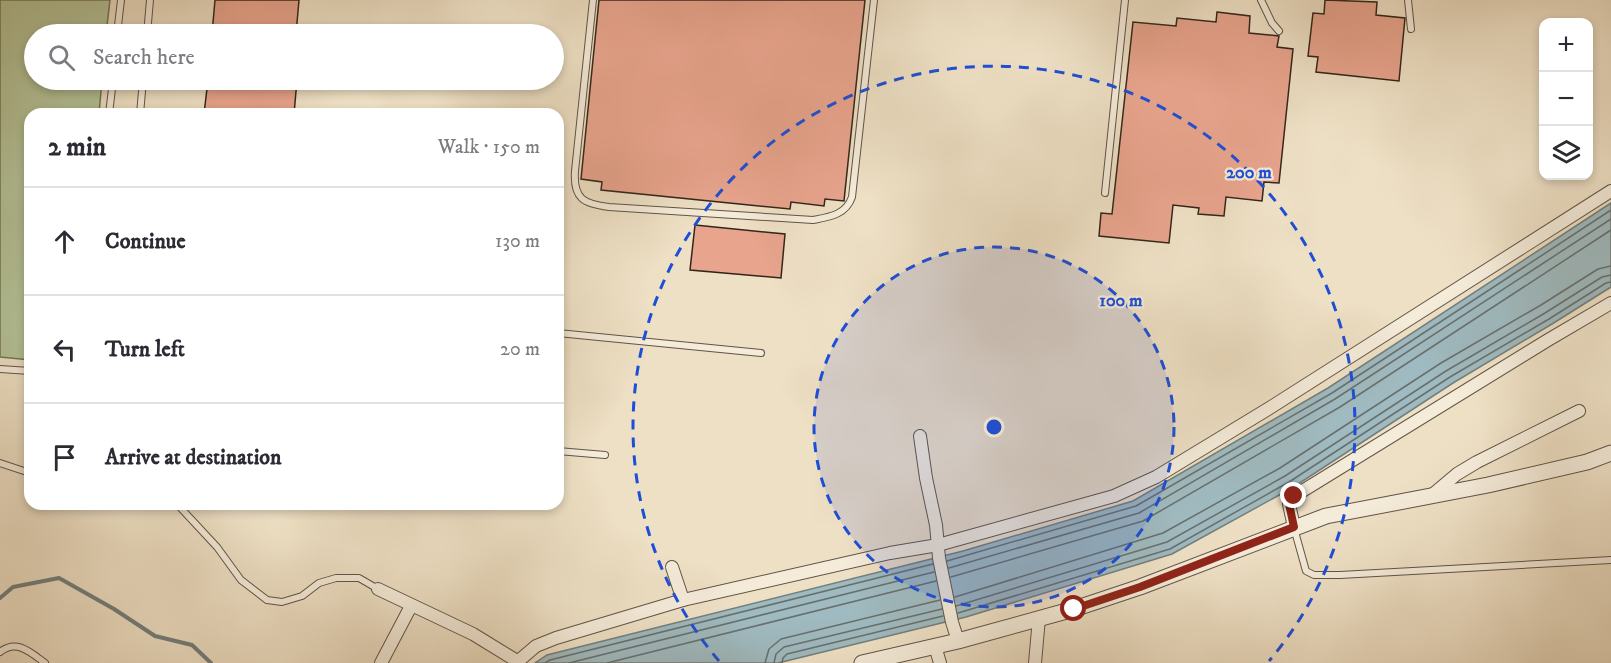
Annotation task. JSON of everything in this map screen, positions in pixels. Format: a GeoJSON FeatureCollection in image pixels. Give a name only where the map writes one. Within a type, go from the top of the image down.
{"type":"FeatureCollection","features":[{"type":"Feature","properties":{"kind":"street"},"geometry":{"type":"LineString","coordinates":[[378,589],[473,634],[517,662],[536,646],[556,638],[683,600],[938,544],[1114,496],[1156,477],[1278,403],[1611,191]]}},
{"type":"Feature","properties":{"kind":"street"},"geometry":{"type":"LineString","coordinates":[[1294,527],[1289,504],[1291,498],[1611,303]]}},
{"type":"Feature","properties":{"kind":"street"},"geometry":{"type":"LineString","coordinates":[[1432,495],[1457,474],[1579,411]]}},
{"type":"Feature","properties":{"kind":"street"},"geometry":{"type":"LineString","coordinates":[[920,436],[939,558],[958,640]]}},
{"type":"Feature","properties":{"kind":"street"},"geometry":{"type":"LineString","coordinates":[[862,663],[902,659],[935,646],[1039,618],[1140,587],[1326,516],[1538,474],[1611,453]]}},
{"type":"Feature","properties":{"kind":"street"},"geometry":{"type":"LineString","coordinates":[[672,567],[683,600]]}},
{"type":"Feature","properties":{"kind":"street"},"geometry":{"type":"LineString","coordinates":[[381,663],[411,606]]}},
{"type":"Feature","properties":{"kind":"street"},"geometry":{"type":"LineString","coordinates":[[1035,663],[1039,618]]}},
{"type":"Feature","properties":{"kind":"street"},"geometry":{"type":"LineString","coordinates":[[935,646],[940,663]]}},
{"type":"Feature","properties":{"kind":"lane"},"geometry":{"type":"LineString","coordinates":[[118,24],[121,0]]}},
{"type":"Feature","properties":{"kind":"lane"},"geometry":{"type":"LineString","coordinates":[[148,24],[150,0]]}},
{"type":"Feature","properties":{"kind":"lane"},"geometry":{"type":"LineString","coordinates":[[593,0],[575,171],[575,186],[580,196],[591,205],[609,207],[813,220],[837,215],[850,204],[852,197],[874,0]]}},
{"type":"Feature","properties":{"kind":"lane"},"geometry":{"type":"LineString","coordinates":[[1105,194],[1125,0]]}},
{"type":"Feature","properties":{"kind":"lane"},"geometry":{"type":"LineString","coordinates":[[1261,0],[1279,31]]}},
{"type":"Feature","properties":{"kind":"lane"},"geometry":{"type":"LineString","coordinates":[[1408,0],[1411,29]]}},
{"type":"Feature","properties":{"kind":"lane"},"geometry":{"type":"LineString","coordinates":[[110,108],[112,90]]}},
{"type":"Feature","properties":{"kind":"lane"},"geometry":{"type":"LineString","coordinates":[[141,108],[142,90]]}},
{"type":"Feature","properties":{"kind":"lane"},"geometry":{"type":"LineString","coordinates":[[564,334],[761,353]]}},
{"type":"Feature","properties":{"kind":"lane"},"geometry":{"type":"LineString","coordinates":[[0,369],[24,371]]}},
{"type":"Feature","properties":{"kind":"lane"},"geometry":{"type":"LineString","coordinates":[[564,452],[604,455]]}},
{"type":"Feature","properties":{"kind":"lane"},"geometry":{"type":"LineString","coordinates":[[0,463],[24,471]]}},
{"type":"Feature","properties":{"kind":"lane"},"geometry":{"type":"LineString","coordinates":[[182,510],[242,580],[267,600],[282,602],[302,596],[319,583],[336,578],[359,578],[378,589]]}},
{"type":"Feature","properties":{"kind":"lane"},"geometry":{"type":"LineString","coordinates":[[1294,527],[1306,571],[1314,575],[1611,560]]}},
{"type":"Feature","properties":{"kind":"lane"},"geometry":{"type":"LineString","coordinates":[[0,652],[10,646],[19,646],[45,663]]}},
{"type":"Feature","properties":{"kind":"green space"},"geometry":{"type":"Polygon","coordinates":[[[0,0],[110,0],[107,24],[24,24],[24,90],[101,90],[100,108],[24,108],[24,359],[0,357],[0,0]]]}},
{"type":"Feature","properties":{"kind":"water"},"geometry":{"type":"Polygon","coordinates":[[[1611,203],[1611,287],[1453,383],[1292,488],[1172,554],[966,617],[778,663],[535,663],[547,655],[963,551],[1133,501],[1328,388],[1611,203]]]}},
{"type":"Feature","properties":{"kind":"building"},"geometry":{"type":"Polygon","coordinates":[[[215,0],[299,0],[297,24],[213,24],[215,0]]]}},
{"type":"Feature","properties":{"kind":"building"},"geometry":{"type":"Polygon","coordinates":[[[599,0],[865,0],[844,201],[825,199],[824,206],[791,202],[790,209],[601,190],[602,182],[581,179],[599,0]]]}},
{"type":"Feature","properties":{"kind":"building"},"geometry":{"type":"Polygon","coordinates":[[[1325,0],[1377,2],[1376,15],[1405,18],[1399,81],[1316,72],[1318,57],[1308,56],[1313,13],[1324,14],[1325,0]]]}},
{"type":"Feature","properties":{"kind":"building"},"geometry":{"type":"Polygon","coordinates":[[[1217,12],[1250,16],[1249,33],[1279,36],[1277,47],[1293,49],[1279,183],[1264,182],[1262,201],[1226,197],[1224,216],[1198,214],[1199,208],[1173,205],[1169,243],[1099,236],[1101,213],[1112,214],[1133,22],[1176,26],[1177,18],[1216,22],[1217,12]]]}},
{"type":"Feature","properties":{"kind":"building"},"geometry":{"type":"Polygon","coordinates":[[[207,90],[296,90],[295,108],[205,108],[207,90]]]}},
{"type":"Feature","properties":{"kind":"building"},"geometry":{"type":"Polygon","coordinates":[[[695,225],[785,234],[781,278],[690,270],[695,225]]]}},
{"type":"Feature","properties":{"kind":"waterway"},"geometry":{"type":"LineString","coordinates":[[0,598],[13,587],[59,578],[114,609],[155,636],[192,645],[211,663]]}},
{"type":"Feature","properties":{"kind":"route"},"geometry":{"type":"LineString","coordinates":[[1074,609],[1140,587],[1294,527],[1289,504],[1294,496]]}}]}
